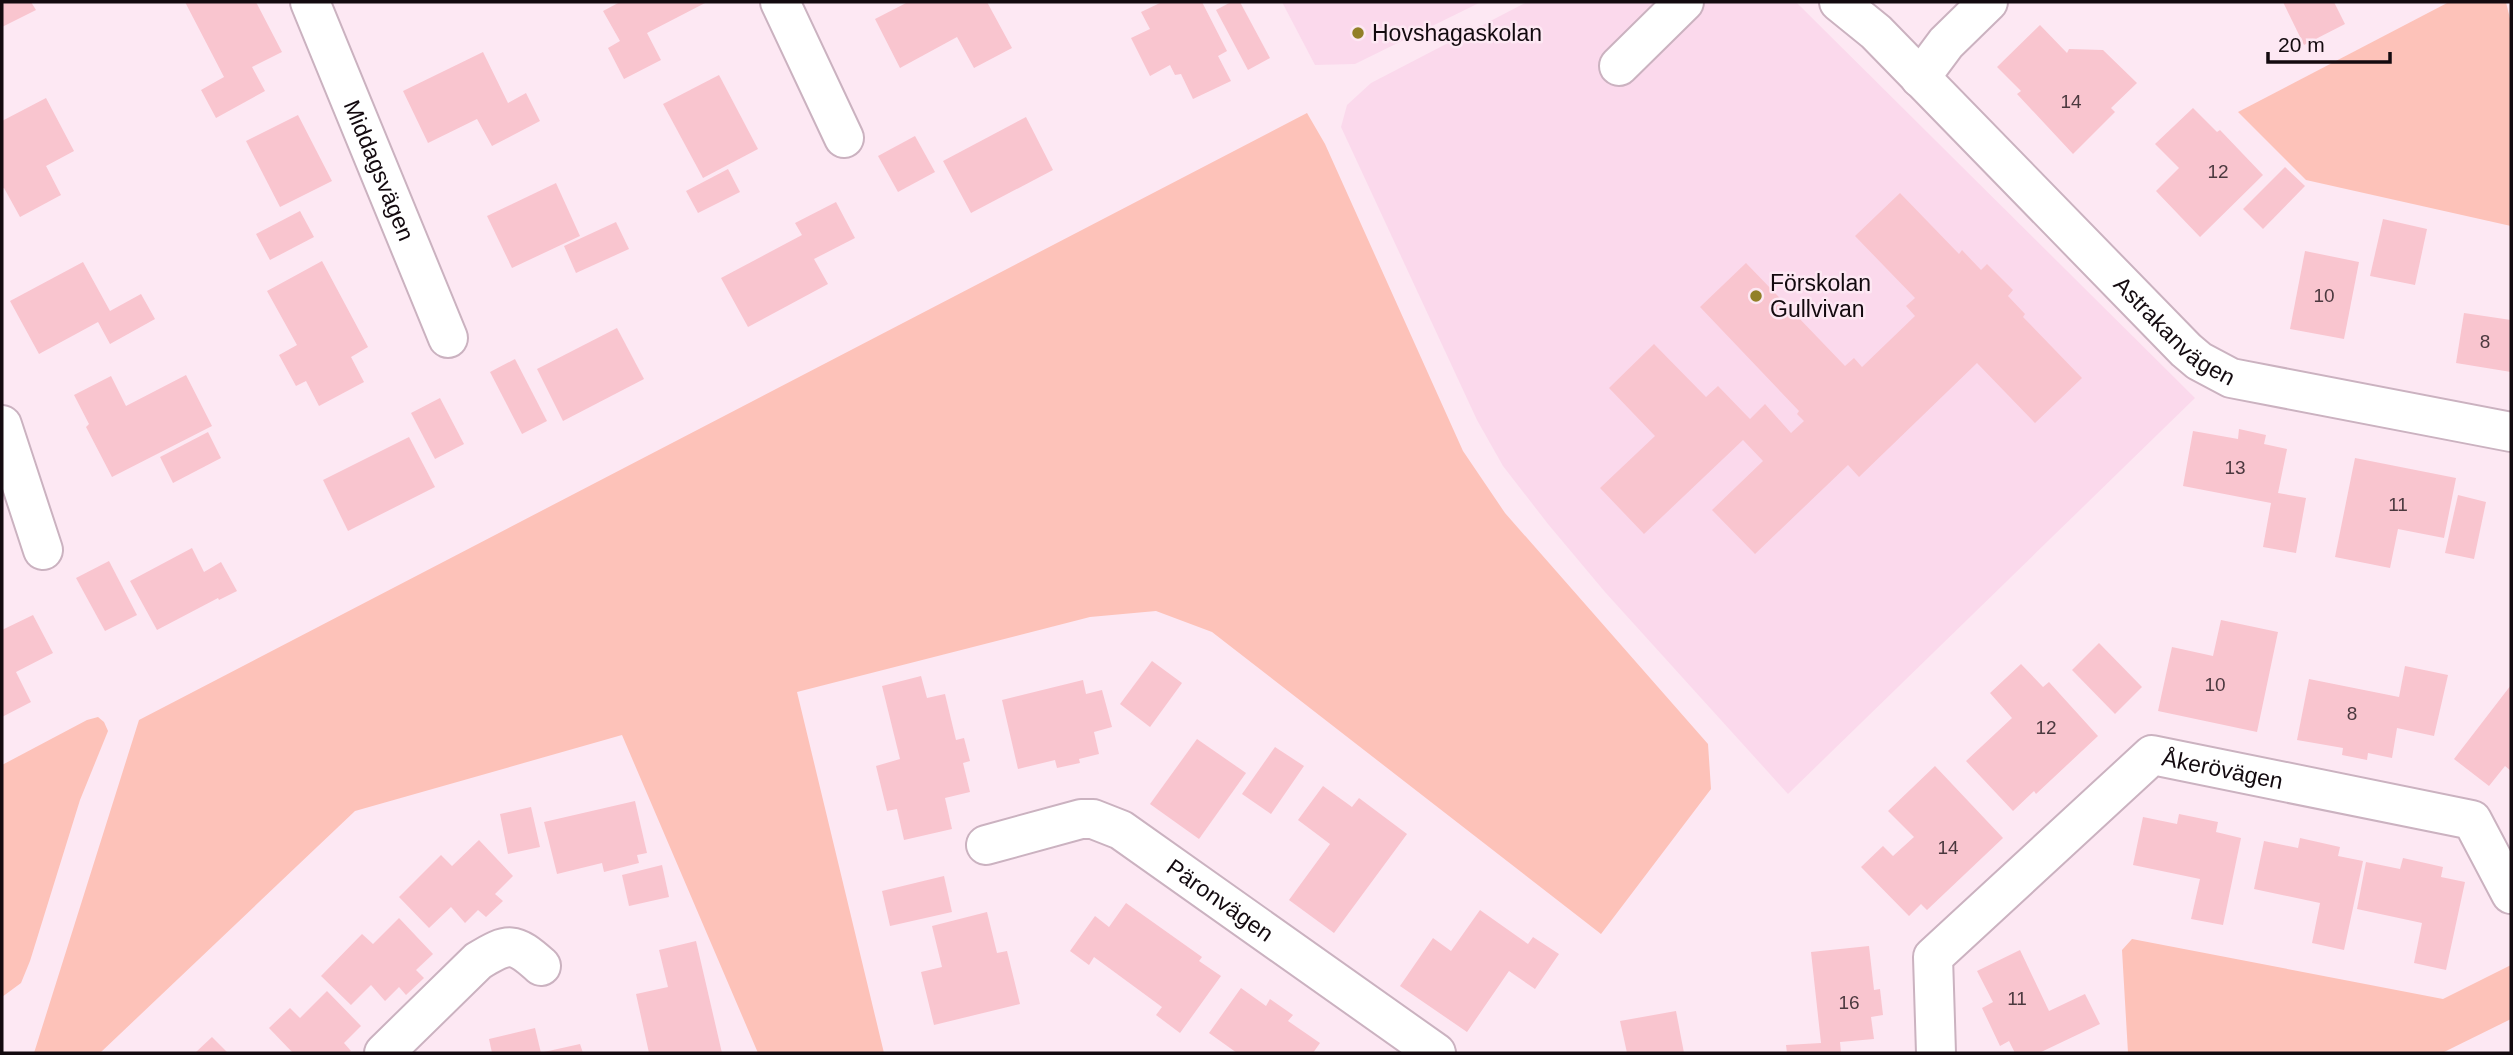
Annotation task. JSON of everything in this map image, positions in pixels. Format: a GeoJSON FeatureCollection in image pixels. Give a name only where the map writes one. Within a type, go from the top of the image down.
{"type":"FeatureCollection","features":[{"type":"Feature","properties":{"kind":"street","name":"Middagsvägen"},"geometry":{"type":"LineString","coordinates":[[310,2],[448,338]]}},
{"type":"Feature","properties":{"kind":"street"},"geometry":{"type":"LineString","coordinates":[[780,2],[844,138]]}},
{"type":"Feature","properties":{"kind":"street"},"geometry":{"type":"LineString","coordinates":[[1619,66],[1684,2]]}},
{"type":"Feature","properties":{"kind":"street","name":"Astrakanvägen"},"geometry":{"type":"LineString","coordinates":[[1839,2],[1876,17],[1920,78],[2186,350],[2212,369],[2231,378],[2252,383],[2511,432]]}},
{"type":"Feature","properties":{"kind":"street"},"geometry":{"type":"LineString","coordinates":[[1920,78],[1946,43],[1988,2]]}},
{"type":"Feature","properties":{"kind":"street"},"geometry":{"type":"LineString","coordinates":[[2,425],[43,550]]}},
{"type":"Feature","properties":{"kind":"street","name":"Åkerövägen"},"geometry":{"type":"LineString","coordinates":[[1936,1053],[1933,957],[2152,755],[2472,820],[2511,894]]}},
{"type":"Feature","properties":{"kind":"street","name":"Päronvägen"},"geometry":{"type":"LineString","coordinates":[[986,845],[1081,819],[1093,819],[1121,830],[1436,1053]]}},
{"type":"Feature","properties":{"kind":"street"},"geometry":{"type":"LineString","coordinates":[[384,1053],[478,961],[495,951],[511,946],[525,952],[541,966]]}},
{"type":"Feature","properties":{"kind":"shaded area","name":"Hovshagaskolan"},"geometry":{"type":"Polygon","coordinates":[[[1282,2],[1481,2],[1355,64],[1315,65],[1282,2]]]}},
{"type":"Feature","properties":{"kind":"shaded area","name":"Förskolan Gullvivan"},"geometry":{"type":"Polygon","coordinates":[[[1527,2],[1796,2],[2195,398],[1788,794],[1605,592],[1503,466],[1477,420],[1341,127],[1347,105],[1371,83],[1527,2]]]}},
{"type":"Feature","properties":{"kind":"shaded area"},"geometry":{"type":"Polygon","coordinates":[[[2449,2],[2506,2],[2511,23],[2511,226],[2306,180],[2238,112],[2449,2]]]}},
{"type":"Feature","properties":{"kind":"shaded area"},"geometry":{"type":"Polygon","coordinates":[[[1307,113],[1325,144],[1463,451],[1505,513],[1708,744],[1711,789],[1601,934],[1212,632],[1156,611],[1090,617],[797,692],[884,1053],[758,1053],[622,735],[355,811],[100,1053],[34,1053],[139,720],[1307,113]]]}},
{"type":"Feature","properties":{"kind":"shaded area"},"geometry":{"type":"Polygon","coordinates":[[[98,717],[108,731],[80,800],[30,961],[21,983],[2,997],[2,765],[87,720],[98,717]]]}},
{"type":"Feature","properties":{"kind":"shaded area"},"geometry":{"type":"Polygon","coordinates":[[[2132,939],[2443,999],[2511,965],[2511,1019],[2442,1053],[2128,1053],[2122,950],[2132,939]]]}},
{"type":"Feature","properties":{"kind":"building"},"geometry":{"type":"Polygon","coordinates":[[[2,2],[31,2],[36,10],[2,27],[2,2]]]}},
{"type":"Feature","properties":{"kind":"building"},"geometry":{"type":"Polygon","coordinates":[[[185,2],[256,2],[282,52],[252,67],[265,91],[216,118],[201,90],[224,77],[185,2]]]}},
{"type":"Feature","properties":{"kind":"building"},"geometry":{"type":"Polygon","coordinates":[[[620,2],[707,2],[647,33],[661,60],[624,79],[608,48],[620,41],[603,11],[620,2]]]}},
{"type":"Feature","properties":{"kind":"building"},"geometry":{"type":"Polygon","coordinates":[[[908,2],[987,2],[1012,48],[974,68],[957,37],[900,68],[875,19],[908,2]]]}},
{"type":"Feature","properties":{"kind":"building"},"geometry":{"type":"Polygon","coordinates":[[[1162,2],[1202,2],[1227,51],[1218,56],[1231,81],[1193,99],[1181,74],[1175,75],[1170,65],[1150,76],[1131,38],[1150,29],[1141,12],[1162,2]]]}},
{"type":"Feature","properties":{"kind":"building"},"geometry":{"type":"Polygon","coordinates":[[[1231,2],[1240,2],[1270,58],[1248,70],[1216,10],[1231,2]]]}},
{"type":"Feature","properties":{"kind":"building"},"geometry":{"type":"Polygon","coordinates":[[[2283,2],[2334,2],[2345,24],[2304,45],[2283,2]]]}},
{"type":"Feature","properties":{"kind":"building"},"geometry":{"type":"Polygon","coordinates":[[[2040,25],[2067,53],[2069,49],[2103,50],[2137,83],[2111,108],[2115,112],[2073,154],[2017,94],[2021,91],[1997,67],[2040,25]]]}},
{"type":"Feature","properties":{"kind":"building"},"geometry":{"type":"Polygon","coordinates":[[[483,52],[508,103],[526,93],[540,121],[492,146],[477,119],[428,143],[403,91],[483,52]]]}},
{"type":"Feature","properties":{"kind":"building"},"geometry":{"type":"Polygon","coordinates":[[[719,75],[758,149],[703,178],[663,104],[719,75]]]}},
{"type":"Feature","properties":{"kind":"building"},"geometry":{"type":"Polygon","coordinates":[[[46,98],[74,151],[46,166],[61,195],[20,217],[4,188],[2,189],[2,121],[46,98]]]}},
{"type":"Feature","properties":{"kind":"building"},"geometry":{"type":"Polygon","coordinates":[[[2193,108],[2217,132],[2220,130],[2263,175],[2200,237],[2156,191],[2179,168],[2155,144],[2193,108]]]}},
{"type":"Feature","properties":{"kind":"building"},"geometry":{"type":"Polygon","coordinates":[[[298,115],[332,181],[280,207],[246,141],[298,115]]]}},
{"type":"Feature","properties":{"kind":"building"},"geometry":{"type":"Polygon","coordinates":[[[1026,117],[1053,170],[971,213],[943,161],[1026,117]]]}},
{"type":"Feature","properties":{"kind":"building"},"geometry":{"type":"Polygon","coordinates":[[[915,136],[935,172],[898,192],[878,156],[915,136]]]}},
{"type":"Feature","properties":{"kind":"building"},"geometry":{"type":"Polygon","coordinates":[[[2285,167],[2305,186],[2263,229],[2243,209],[2285,167]]]}},
{"type":"Feature","properties":{"kind":"building"},"geometry":{"type":"Polygon","coordinates":[[[728,169],[740,192],[698,213],[686,191],[728,169]]]}},
{"type":"Feature","properties":{"kind":"building"},"geometry":{"type":"Polygon","coordinates":[[[556,183],[580,236],[512,268],[487,216],[556,183]]]}},
{"type":"Feature","properties":{"kind":"building"},"geometry":{"type":"Polygon","coordinates":[[[1900,193],[1959,254],[1962,250],[1981,270],[1987,264],[2013,290],[2008,296],[2025,314],[2023,317],[2082,378],[2035,423],[1977,363],[1859,477],[1848,465],[1755,554],[1712,510],[1763,461],[1743,440],[1644,534],[1600,488],[1655,436],[1609,388],[1654,344],[1706,397],[1718,386],[1750,419],[1765,404],[1791,433],[1804,421],[1797,414],[1799,411],[1700,307],[1746,263],[1845,366],[1854,358],[1862,367],[1915,316],[1906,306],[1915,298],[1855,236],[1900,193]]]}},
{"type":"Feature","properties":{"kind":"building"},"geometry":{"type":"Polygon","coordinates":[[[836,202],[855,238],[814,259],[828,284],[748,327],[721,278],[802,235],[795,223],[836,202]]]}},
{"type":"Feature","properties":{"kind":"building"},"geometry":{"type":"Polygon","coordinates":[[[300,211],[314,237],[270,260],[256,234],[300,211]]]}},
{"type":"Feature","properties":{"kind":"building"},"geometry":{"type":"Polygon","coordinates":[[[2383,219],[2427,229],[2415,285],[2370,276],[2383,219]]]}},
{"type":"Feature","properties":{"kind":"building"},"geometry":{"type":"Polygon","coordinates":[[[616,222],[629,249],[576,273],[564,246],[616,222]]]}},
{"type":"Feature","properties":{"kind":"building"},"geometry":{"type":"Polygon","coordinates":[[[2305,251],[2359,262],[2344,339],[2290,329],[2305,251]]]}},
{"type":"Feature","properties":{"kind":"building"},"geometry":{"type":"Polygon","coordinates":[[[322,261],[368,347],[351,357],[364,382],[319,406],[306,381],[296,386],[279,355],[297,345],[267,291],[322,261]]]}},
{"type":"Feature","properties":{"kind":"building"},"geometry":{"type":"Polygon","coordinates":[[[83,262],[110,311],[141,294],[155,319],[110,344],[98,322],[39,354],[10,301],[83,262]]]}},
{"type":"Feature","properties":{"kind":"building"},"geometry":{"type":"Polygon","coordinates":[[[2464,313],[2511,320],[2511,372],[2456,363],[2464,313]]]}},
{"type":"Feature","properties":{"kind":"building"},"geometry":{"type":"Polygon","coordinates":[[[617,328],[644,379],[563,421],[537,369],[617,328]]]}},
{"type":"Feature","properties":{"kind":"building"},"geometry":{"type":"Polygon","coordinates":[[[515,359],[547,421],[522,434],[490,372],[515,359]]]}},
{"type":"Feature","properties":{"kind":"building"},"geometry":{"type":"Polygon","coordinates":[[[186,375],[212,426],[112,477],[86,427],[89,424],[74,395],[111,376],[126,406],[186,375]]]}},
{"type":"Feature","properties":{"kind":"building"},"geometry":{"type":"Polygon","coordinates":[[[440,398],[464,444],[435,459],[411,413],[440,398]]]}},
{"type":"Feature","properties":{"kind":"building"},"geometry":{"type":"Polygon","coordinates":[[[2239,429],[2266,435],[2264,444],[2287,449],[2278,493],[2306,498],[2296,553],[2263,547],[2271,503],[2183,486],[2193,431],[2238,439],[2239,429]]]}},
{"type":"Feature","properties":{"kind":"building"},"geometry":{"type":"Polygon","coordinates":[[[208,432],[221,458],[173,483],[160,457],[208,432]]]}},
{"type":"Feature","properties":{"kind":"building"},"geometry":{"type":"Polygon","coordinates":[[[409,437],[435,487],[348,531],[323,480],[409,437]]]}},
{"type":"Feature","properties":{"kind":"building"},"geometry":{"type":"Polygon","coordinates":[[[2355,458],[2456,478],[2444,538],[2398,529],[2390,568],[2335,557],[2355,458]]]}},
{"type":"Feature","properties":{"kind":"building"},"geometry":{"type":"Polygon","coordinates":[[[2458,495],[2486,502],[2474,559],[2445,553],[2458,495]]]}},
{"type":"Feature","properties":{"kind":"building"},"geometry":{"type":"Polygon","coordinates":[[[192,548],[204,572],[221,562],[237,591],[157,630],[130,581],[192,548]]]}},
{"type":"Feature","properties":{"kind":"building"},"geometry":{"type":"Polygon","coordinates":[[[109,561],[137,615],[105,631],[76,578],[109,561]]]}},
{"type":"Feature","properties":{"kind":"building"},"geometry":{"type":"Polygon","coordinates":[[[33,615],[53,653],[16,672],[31,702],[2,717],[2,630],[33,615]]]}},
{"type":"Feature","properties":{"kind":"building"},"geometry":{"type":"Polygon","coordinates":[[[2221,620],[2278,632],[2257,732],[2158,711],[2172,647],[2213,656],[2221,620]]]}},
{"type":"Feature","properties":{"kind":"building"},"geometry":{"type":"Polygon","coordinates":[[[2099,643],[2142,687],[2115,714],[2072,670],[2099,643]]]}},
{"type":"Feature","properties":{"kind":"building"},"geometry":{"type":"Polygon","coordinates":[[[1152,661],[1182,683],[1150,727],[1120,704],[1152,661]]]}},
{"type":"Feature","properties":{"kind":"building"},"geometry":{"type":"Polygon","coordinates":[[[2021,664],[2043,687],[2049,682],[2098,736],[2036,794],[2034,791],[2013,811],[1966,761],[2012,718],[1990,693],[2021,664]]]}},
{"type":"Feature","properties":{"kind":"building"},"geometry":{"type":"Polygon","coordinates":[[[2405,666],[2448,675],[2434,736],[2397,728],[2392,758],[2368,753],[2367,760],[2342,755],[2343,748],[2297,740],[2309,679],[2399,697],[2405,666]]]}},
{"type":"Feature","properties":{"kind":"building"},"geometry":{"type":"Polygon","coordinates":[[[921,676],[927,698],[945,694],[956,740],[964,738],[970,761],[963,763],[970,792],[945,798],[952,829],[904,840],[897,809],[887,811],[876,766],[900,759],[882,686],[921,676]]]}},
{"type":"Feature","properties":{"kind":"building"},"geometry":{"type":"Polygon","coordinates":[[[1083,680],[1086,694],[1102,690],[1112,727],[1094,732],[1099,754],[1079,759],[1080,763],[1057,768],[1055,760],[1018,769],[1002,700],[1083,680]]]}},
{"type":"Feature","properties":{"kind":"building"},"geometry":{"type":"Polygon","coordinates":[[[2511,685],[2511,771],[2505,766],[2489,786],[2454,759],[2511,685]]]}},
{"type":"Feature","properties":{"kind":"building"},"geometry":{"type":"Polygon","coordinates":[[[1197,739],[1246,773],[1199,839],[1150,804],[1197,739]]]}},
{"type":"Feature","properties":{"kind":"building"},"geometry":{"type":"Polygon","coordinates":[[[1275,747],[1304,766],[1271,814],[1242,794],[1275,747]]]}},
{"type":"Feature","properties":{"kind":"building"},"geometry":{"type":"Polygon","coordinates":[[[1935,766],[2003,838],[1927,910],[1921,904],[1909,916],[1861,867],[1883,846],[1893,856],[1914,837],[1888,811],[1935,766]]]}},
{"type":"Feature","properties":{"kind":"building"},"geometry":{"type":"Polygon","coordinates":[[[1323,786],[1352,807],[1359,798],[1407,834],[1334,933],[1289,900],[1330,844],[1298,820],[1323,786]]]}},
{"type":"Feature","properties":{"kind":"building"},"geometry":{"type":"Polygon","coordinates":[[[635,801],[647,853],[637,855],[639,863],[604,872],[602,863],[557,874],[544,822],[635,801]]]}},
{"type":"Feature","properties":{"kind":"building"},"geometry":{"type":"Polygon","coordinates":[[[531,807],[540,847],[508,854],[500,814],[531,807]]]}},
{"type":"Feature","properties":{"kind":"building"},"geometry":{"type":"Polygon","coordinates":[[[2179,814],[2218,822],[2216,832],[2241,838],[2223,925],[2191,919],[2200,879],[2133,865],[2143,817],[2177,824],[2179,814]]]}},
{"type":"Feature","properties":{"kind":"building"},"geometry":{"type":"Polygon","coordinates":[[[2300,838],[2340,847],[2338,856],[2363,861],[2344,950],[2312,943],[2320,903],[2254,889],[2264,841],[2298,848],[2300,838]]]}},
{"type":"Feature","properties":{"kind":"building"},"geometry":{"type":"Polygon","coordinates":[[[479,840],[513,876],[495,894],[503,901],[486,917],[478,910],[465,923],[451,907],[429,928],[399,897],[441,855],[452,866],[479,840]]]}},
{"type":"Feature","properties":{"kind":"building"},"geometry":{"type":"Polygon","coordinates":[[[2403,858],[2443,867],[2441,877],[2465,882],[2446,970],[2414,963],[2422,923],[2357,909],[2366,862],[2400,869],[2403,858]]]}},
{"type":"Feature","properties":{"kind":"building"},"geometry":{"type":"Polygon","coordinates":[[[662,865],[669,897],[629,906],[622,875],[662,865]]]}},
{"type":"Feature","properties":{"kind":"building"},"geometry":{"type":"Polygon","coordinates":[[[944,876],[952,912],[890,926],[882,891],[944,876]]]}},
{"type":"Feature","properties":{"kind":"building"},"geometry":{"type":"Polygon","coordinates":[[[1126,903],[1202,957],[1199,961],[1221,976],[1180,1033],[1156,1015],[1162,1007],[1094,957],[1089,965],[1070,951],[1095,916],[1109,927],[1126,903]]]}},
{"type":"Feature","properties":{"kind":"building"},"geometry":{"type":"Polygon","coordinates":[[[1480,910],[1528,944],[1533,937],[1559,954],[1535,989],[1509,971],[1467,1032],[1400,986],[1433,938],[1451,951],[1480,910]]]}},
{"type":"Feature","properties":{"kind":"building"},"geometry":{"type":"Polygon","coordinates":[[[987,912],[997,953],[1007,951],[1020,1004],[934,1025],[921,972],[942,967],[932,926],[987,912]]]}},
{"type":"Feature","properties":{"kind":"building"},"geometry":{"type":"Polygon","coordinates":[[[399,918],[433,954],[416,970],[424,978],[406,995],[399,987],[385,1001],[371,985],[351,1005],[321,976],[362,934],[373,944],[399,918]]]}},
{"type":"Feature","properties":{"kind":"building"},"geometry":{"type":"Polygon","coordinates":[[[696,941],[722,1053],[649,1053],[636,994],[668,987],[659,950],[696,941]]]}},
{"type":"Feature","properties":{"kind":"building"},"geometry":{"type":"Polygon","coordinates":[[[1869,946],[1874,990],[1880,989],[1883,1015],[1871,1017],[1874,1039],[1840,1042],[1841,1053],[1787,1053],[1786,1045],[1821,1043],[1811,952],[1869,946]]]}},
{"type":"Feature","properties":{"kind":"building"},"geometry":{"type":"Polygon","coordinates":[[[2020,950],[2049,1011],[2085,994],[2100,1024],[2039,1053],[2015,1053],[2009,1041],[2000,1046],[1982,1008],[1993,1002],[1977,971],[2020,950]]]}},
{"type":"Feature","properties":{"kind":"building"},"geometry":{"type":"Polygon","coordinates":[[[1241,988],[1266,1006],[1270,999],[1293,1015],[1288,1021],[1320,1043],[1313,1053],[1237,1053],[1209,1033],[1241,988]]]}},
{"type":"Feature","properties":{"kind":"building"},"geometry":{"type":"Polygon","coordinates":[[[327,991],[361,1026],[344,1043],[351,1051],[293,1053],[269,1028],[290,1008],[300,1018],[327,991]]]}},
{"type":"Feature","properties":{"kind":"building"},"geometry":{"type":"Polygon","coordinates":[[[1676,1011],[1684,1053],[1627,1053],[1620,1021],[1676,1011]]]}},
{"type":"Feature","properties":{"kind":"building"},"geometry":{"type":"Polygon","coordinates":[[[535,1028],[541,1053],[492,1053],[489,1039],[535,1028]]]}},
{"type":"Feature","properties":{"kind":"building"},"geometry":{"type":"Polygon","coordinates":[[[212,1037],[228,1053],[195,1053],[212,1037]]]}},
{"type":"Feature","properties":{"kind":"building"},"geometry":{"type":"Polygon","coordinates":[[[580,1044],[583,1053],[544,1053],[544,1052],[580,1044]]]}},
{"type":"Feature","properties":{"kind":"place","name":"Hovshagaskolan"},"geometry":{"type":"Point","coordinates":[1358,33]}},
{"type":"Feature","properties":{"kind":"place","name":"Förskolan Gullvivan"},"geometry":{"type":"Point","coordinates":[1756,296]}}]}
